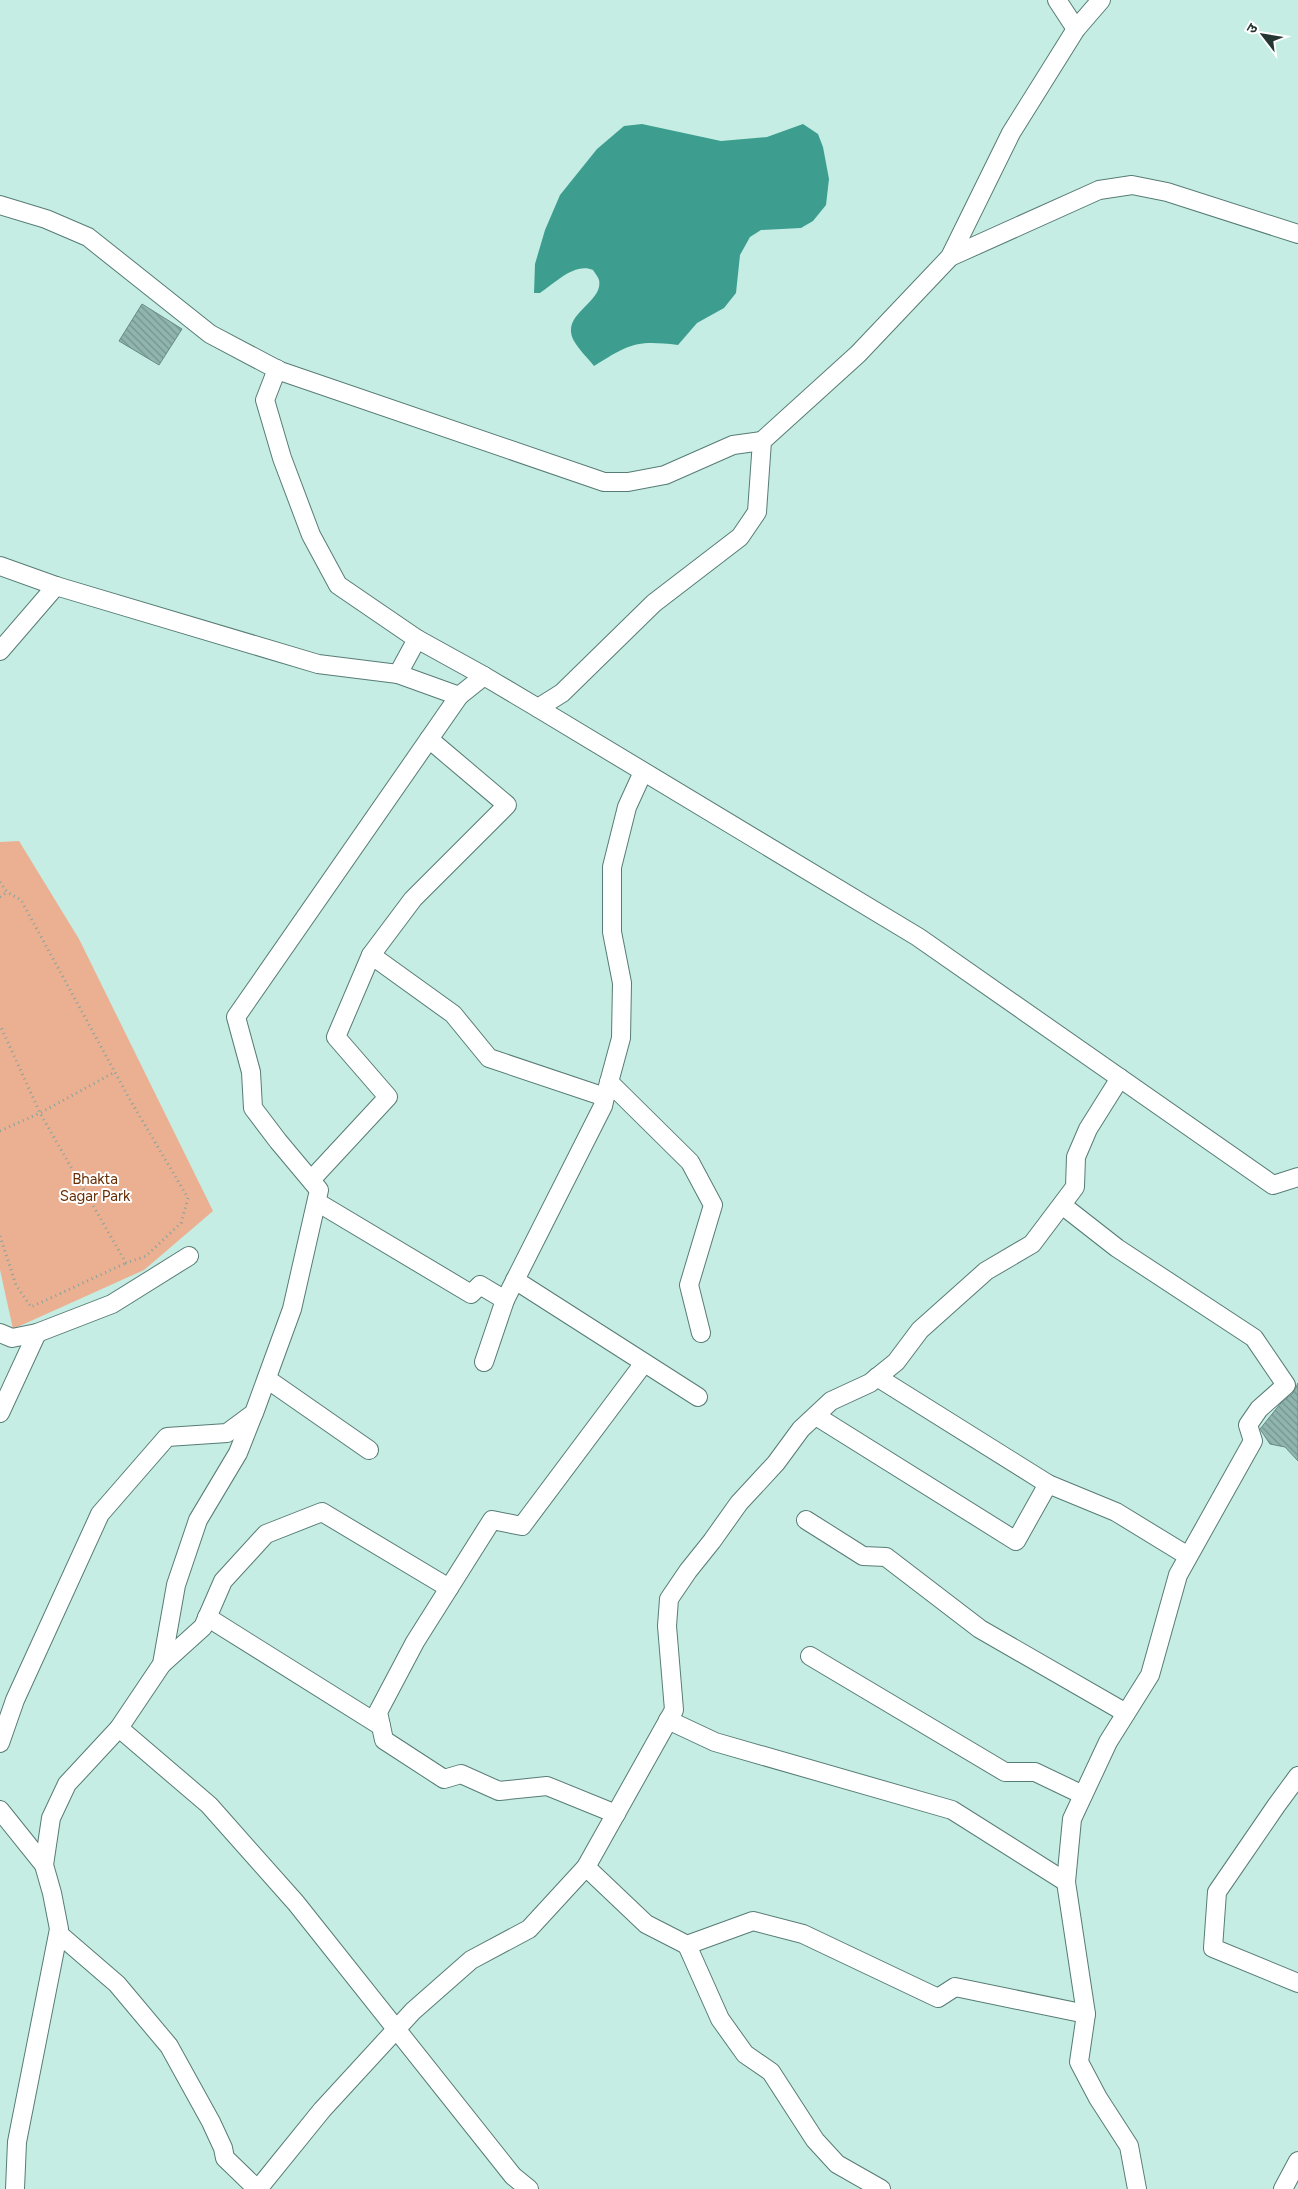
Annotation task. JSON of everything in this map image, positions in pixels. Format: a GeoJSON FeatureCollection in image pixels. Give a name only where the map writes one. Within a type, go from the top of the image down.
{"type":"FeatureCollection","features":[{"type":"Feature","properties":{"kind":"street"},"geometry":{"type":"LineString","coordinates":[[1057,0],[1076,29]]}},
{"type":"Feature","properties":{"kind":"street"},"geometry":{"type":"LineString","coordinates":[[0,205],[46,219],[88,237],[210,334],[277,369],[604,482],[628,482],[665,474],[733,445],[762,441],[858,354],[950,257],[1011,133],[1076,29],[1101,0]]}},
{"type":"Feature","properties":{"kind":"street"},"geometry":{"type":"LineString","coordinates":[[950,257],[1099,190],[1132,185],[1167,192],[1298,234]]}},
{"type":"Feature","properties":{"kind":"street"},"geometry":{"type":"LineString","coordinates":[[277,369],[265,400],[282,458],[310,535],[338,584],[418,639],[538,708],[918,937],[1273,1185],[1298,1177]]}},
{"type":"Feature","properties":{"kind":"street"},"geometry":{"type":"LineString","coordinates":[[538,708],[562,693],[654,603],[740,537],[757,512],[762,441]]}},
{"type":"Feature","properties":{"kind":"street"},"geometry":{"type":"LineString","coordinates":[[0,566],[56,586],[318,664],[398,674],[459,696]]}},
{"type":"Feature","properties":{"kind":"street"},"geometry":{"type":"LineString","coordinates":[[0,651],[56,586]]}},
{"type":"Feature","properties":{"kind":"street"},"geometry":{"type":"LineString","coordinates":[[398,674],[418,639]]}},
{"type":"Feature","properties":{"kind":"street"},"geometry":{"type":"LineString","coordinates":[[162,1664],[176,1585],[198,1520],[238,1453],[267,1379],[292,1309],[320,1190],[253,1108],[251,1072],[236,1017],[459,696],[484,676]]}},
{"type":"Feature","properties":{"kind":"street"},"geometry":{"type":"LineString","coordinates":[[311,1180],[388,1097],[336,1037],[371,955],[413,899],[507,805],[429,738]]}},
{"type":"Feature","properties":{"kind":"street"},"geometry":{"type":"LineString","coordinates":[[484,1362],[515,1280],[603,1106],[621,1038],[622,984],[612,932],[612,867],[627,808],[642,772]]}},
{"type":"Feature","properties":{"kind":"street"},"geometry":{"type":"LineString","coordinates":[[371,955],[453,1014],[489,1058],[607,1089],[690,1162],[713,1206],[689,1284],[701,1333]]}},
{"type":"Feature","properties":{"kind":"street"},"geometry":{"type":"LineString","coordinates":[[59,1934],[117,1984],[169,2046],[211,2122],[223,2148],[225,2158],[258,2189],[322,2110],[413,2011],[471,1960],[529,1929],[586,1867],[674,1710],[666,1626],[669,1599],[739,1502],[776,1463],[801,1429],[831,1401],[870,1383],[896,1362],[920,1330],[986,1271],[1032,1244],[1075,1187],[1076,1157],[1088,1129],[1120,1078]]}},
{"type":"Feature","properties":{"kind":"street"},"geometry":{"type":"LineString","coordinates":[[317,1202],[471,1294],[480,1285],[506,1300]]}},
{"type":"Feature","properties":{"kind":"street"},"geometry":{"type":"LineString","coordinates":[[1062,1205],[1124,1253],[1254,1338],[1286,1385],[1259,1409],[1248,1425],[1253,1442],[1178,1575],[1150,1674],[1108,1742],[1072,1820],[1066,1882],[1086,2014],[1079,2062],[1098,2098],[1129,2146],[1138,2189]]}},
{"type":"Feature","properties":{"kind":"street"},"geometry":{"type":"LineString","coordinates":[[0,1332],[12,1338],[37,1333],[112,1304],[189,1256]]}},
{"type":"Feature","properties":{"kind":"street"},"geometry":{"type":"LineString","coordinates":[[515,1280],[698,1397]]}},
{"type":"Feature","properties":{"kind":"street"},"geometry":{"type":"LineString","coordinates":[[0,1413],[37,1333]]}},
{"type":"Feature","properties":{"kind":"street"},"geometry":{"type":"LineString","coordinates":[[616,1814],[547,1786],[499,1791],[461,1774],[444,1779],[384,1740],[378,1712],[415,1642],[492,1520],[522,1526],[644,1362]]}},
{"type":"Feature","properties":{"kind":"street"},"geometry":{"type":"LineString","coordinates":[[877,1377],[1048,1484],[1116,1512],[1188,1556]]}},
{"type":"Feature","properties":{"kind":"street"},"geometry":{"type":"LineString","coordinates":[[267,1379],[369,1450]]}},
{"type":"Feature","properties":{"kind":"street"},"geometry":{"type":"LineString","coordinates":[[0,1743],[14,1700],[100,1514],[168,1437],[228,1434],[254,1413]]}},
{"type":"Feature","properties":{"kind":"street"},"geometry":{"type":"LineString","coordinates":[[816,1416],[1016,1541],[1048,1484]]}},
{"type":"Feature","properties":{"kind":"street"},"geometry":{"type":"LineString","coordinates":[[44,1865],[51,1818],[67,1784],[120,1728],[162,1664],[203,1627],[223,1581],[266,1534],[322,1512],[449,1588]]}},
{"type":"Feature","properties":{"kind":"street"},"geometry":{"type":"LineString","coordinates":[[806,1520],[863,1556],[886,1557],[980,1629],[1126,1713]]}},
{"type":"Feature","properties":{"kind":"street"},"geometry":{"type":"LineString","coordinates":[[208,1617],[381,1726]]}},
{"type":"Feature","properties":{"kind":"street"},"geometry":{"type":"LineString","coordinates":[[810,1656],[1005,1772],[1034,1772],[1083,1795]]}},
{"type":"Feature","properties":{"kind":"street"},"geometry":{"type":"LineString","coordinates":[[668,1720],[715,1742],[878,1787],[952,1810],[1066,1882]]}},
{"type":"Feature","properties":{"kind":"street"},"geometry":{"type":"LineString","coordinates":[[120,1728],[209,1805],[296,1904],[395,2030],[514,2176],[529,2189]]}},
{"type":"Feature","properties":{"kind":"street"},"geometry":{"type":"LineString","coordinates":[[1298,1776],[1218,1892],[1213,1948],[1298,1984]]}},
{"type":"Feature","properties":{"kind":"street"},"geometry":{"type":"LineString","coordinates":[[0,1810],[44,1865],[52,1893],[59,1934],[17,2142],[15,2189]]}},
{"type":"Feature","properties":{"kind":"street"},"geometry":{"type":"LineString","coordinates":[[586,1867],[646,1924],[687,1945],[720,2019],[745,2054],[771,2072],[815,2140],[837,2164],[881,2189]]}},
{"type":"Feature","properties":{"kind":"street"},"geometry":{"type":"LineString","coordinates":[[687,1945],[753,1921],[803,1934],[938,1998],[955,1987],[1086,2014]]}},
{"type":"Feature","properties":{"kind":"street"},"geometry":{"type":"LineString","coordinates":[[1283,2189],[1298,2161]]}},
{"type":"Feature","properties":{"kind":"path"},"geometry":{"type":"LineString","coordinates":[[0,882],[7,892],[22,900],[115,1072],[188,1198],[181,1223],[146,1256],[126,1263],[31,1307],[16,1285],[0,1236]]}},
{"type":"Feature","properties":{"kind":"path"},"geometry":{"type":"LineString","coordinates":[[0,897],[7,892]]}},
{"type":"Feature","properties":{"kind":"path"},"geometry":{"type":"LineString","coordinates":[[0,1025],[40,1113],[126,1263]]}},
{"type":"Feature","properties":{"kind":"path"},"geometry":{"type":"LineString","coordinates":[[0,1131],[40,1113],[115,1072]]}},
{"type":"Feature","properties":{"kind":"green space","name":"Bhakta Sagar Park"},"geometry":{"type":"Polygon","coordinates":[[[19,841],[79,939],[213,1211],[144,1270],[13,1329],[0,1270],[0,842],[19,841]]]}},
{"type":"Feature","properties":{"kind":"shaded area"},"geometry":{"type":"Polygon","coordinates":[[[642,124],[721,141],[767,137],[803,124],[818,134],[823,147],[829,179],[826,205],[813,221],[801,228],[761,230],[750,237],[740,255],[736,293],[724,308],[697,323],[678,345],[652,343],[633,345],[594,366],[576,344],[571,332],[572,323],[599,288],[597,276],[593,270],[579,269],[565,275],[540,293],[534,293],[535,264],[545,230],[560,195],[597,149],[624,126],[642,124]]]}},
{"type":"Feature","properties":{"kind":"building"},"geometry":{"type":"Polygon","coordinates":[[[142,304],[182,329],[159,365],[119,341],[142,304]]]}},
{"type":"Feature","properties":{"kind":"building"},"geometry":{"type":"Polygon","coordinates":[[[1298,1383],[1298,1461],[1285,1447],[1270,1444],[1260,1429],[1281,1403],[1293,1393],[1298,1383]]]}}]}
